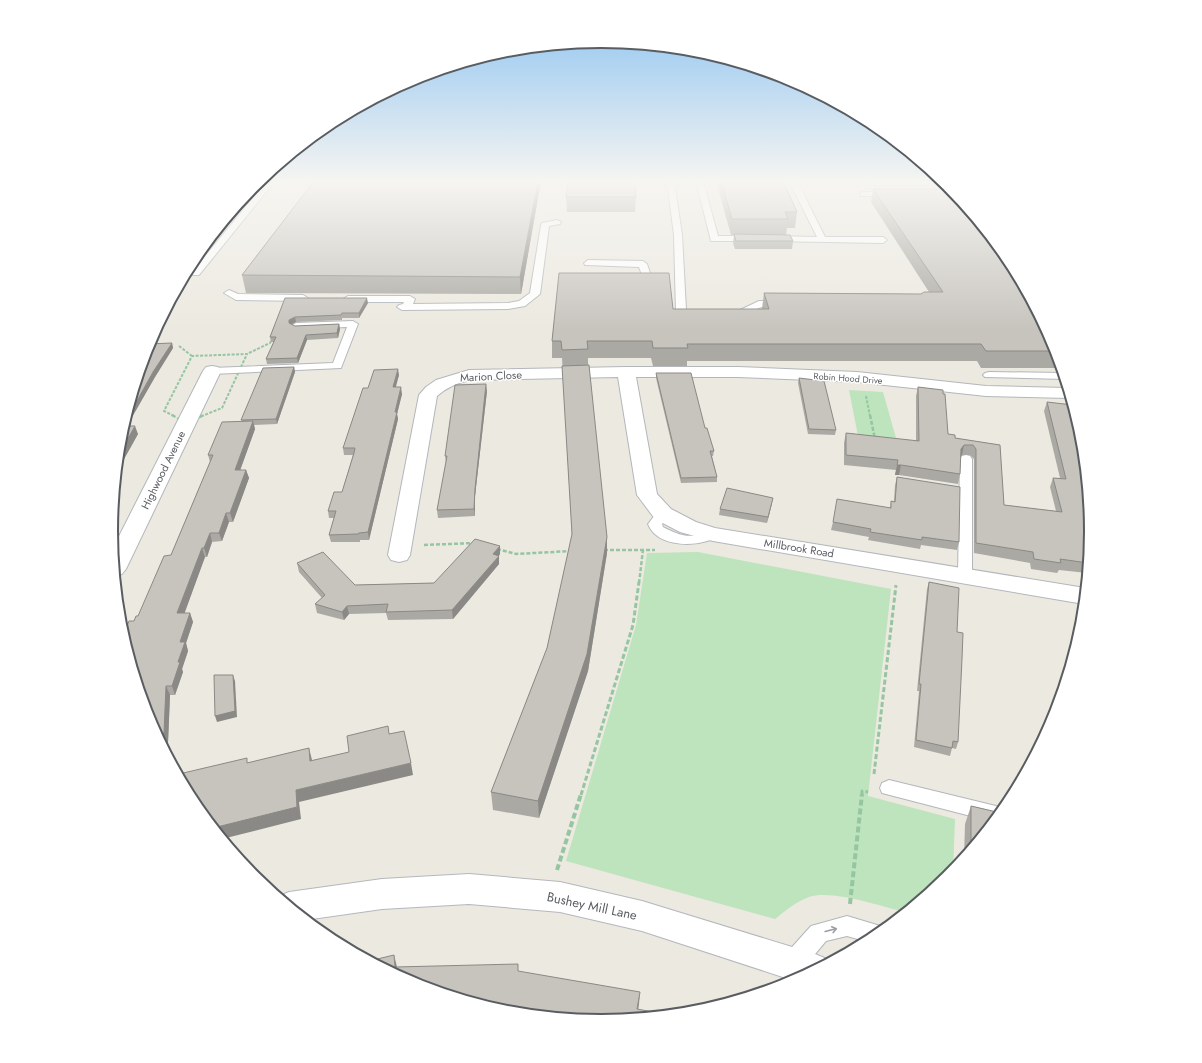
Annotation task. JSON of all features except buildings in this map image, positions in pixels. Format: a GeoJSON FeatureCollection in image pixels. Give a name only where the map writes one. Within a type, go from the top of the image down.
{"type":"FeatureCollection","features":[{"type":"Feature","properties":{"kind":"street","name":"Highwood Avenue"},"geometry":{"type":"LineString","coordinates":[[119,559],[212,371]]}},
{"type":"Feature","properties":{"kind":"street","name":"Robin Hood Drive"},"geometry":{"type":"LineString","coordinates":[[626,372],[738,372],[857,377],[986,391],[1064,393]]}},
{"type":"Feature","properties":{"kind":"street","name":"Millbrook Road"},"geometry":{"type":"LineString","coordinates":[[626,372],[647,495],[663,514],[688,527],[713,534],[1080,595]]}},
{"type":"Feature","properties":{"kind":"street","name":"Marion Close"},"geometry":{"type":"LineString","coordinates":[[400,551],[428,394],[436,386],[451,379],[469,375],[626,372]]}},
{"type":"Feature","properties":{"kind":"street","name":"Bushey Mill Lane"},"geometry":{"type":"LineString","coordinates":[[296,906],[382,894],[462,890],[560,896],[642,916],[803,967]]}},
{"type":"Feature","properties":{"kind":"lane"},"geometry":{"type":"LineString","coordinates":[[196,273],[231,231]]}},
{"type":"Feature","properties":{"kind":"lane"},"geometry":{"type":"LineString","coordinates":[[339,299],[410,299],[405,307],[508,306],[522,304],[535,294],[544,231]]}},
{"type":"Feature","properties":{"kind":"lane"},"geometry":{"type":"LineString","coordinates":[[677,231],[676,277],[681,313],[703,314]]}},
{"type":"Feature","properties":{"kind":"lane"},"geometry":{"type":"LineString","coordinates":[[712,231],[714,239],[883,240]]}},
{"type":"Feature","properties":{"kind":"lane"},"geometry":{"type":"LineString","coordinates":[[818,231],[822,239]]}},
{"type":"Feature","properties":{"kind":"lane"},"geometry":{"type":"LineString","coordinates":[[588,264],[643,264],[645,274]]}},
{"type":"Feature","properties":{"kind":"lane"},"geometry":{"type":"LineString","coordinates":[[229,294],[236,297],[315,298]]}},
{"type":"Feature","properties":{"kind":"lane"},"geometry":{"type":"LineString","coordinates":[[726,314],[740,314],[759,304],[791,304]]}},
{"type":"Feature","properties":{"kind":"lane"},"geometry":{"type":"LineString","coordinates":[[212,371],[337,366],[354,324],[296,326]]}},
{"type":"Feature","properties":{"kind":"lane"},"geometry":{"type":"LineString","coordinates":[[989,375],[1059,376]]}},
{"type":"Feature","properties":{"kind":"lane"},"geometry":{"type":"LineString","coordinates":[[965,576],[966,459]]}},
{"type":"Feature","properties":{"kind":"lane"},"geometry":{"type":"LineString","coordinates":[[951,489],[966,491]]}},
{"type":"Feature","properties":{"kind":"lane"},"geometry":{"type":"LineString","coordinates":[[881,788],[994,814]]}},
{"type":"Feature","properties":{"kind":"lane"},"geometry":{"type":"LineString","coordinates":[[803,967],[820,932],[847,926],[871,933]]}},
{"type":"Feature","properties":{"kind":"path"},"geometry":{"type":"LineString","coordinates":[[247,354],[270,343],[273,336],[294,331],[296,326]]}},
{"type":"Feature","properties":{"kind":"path"},"geometry":{"type":"LineString","coordinates":[[179,346],[192,356]]}},
{"type":"Feature","properties":{"kind":"path"},"geometry":{"type":"LineString","coordinates":[[830,376],[867,396],[876,442]]}},
{"type":"Feature","properties":{"kind":"path"},"geometry":{"type":"LineString","coordinates":[[400,551],[473,542],[480,544]]}},
{"type":"Feature","properties":{"kind":"path"},"geometry":{"type":"LineString","coordinates":[[494,548],[516,554],[578,551]]}},
{"type":"Feature","properties":{"kind":"path"},"geometry":{"type":"LineString","coordinates":[[600,550],[658,550]]}},
{"type":"Feature","properties":{"kind":"path"},"geometry":{"type":"LineString","coordinates":[[548,896],[608,709],[633,625],[643,550]]}},
{"type":"Feature","properties":{"kind":"path"},"geometry":{"type":"LineString","coordinates":[[874,776],[899,564]]}},
{"type":"Feature","properties":{"kind":"path"},"geometry":{"type":"LineString","coordinates":[[847,926],[862,791],[872,793],[881,788]]}},
{"type":"Feature","properties":{"kind":"green space"},"geometry":{"type":"Polygon","coordinates":[[[849,390],[883,392],[898,445],[859,441],[849,390]]]}},
{"type":"Feature","properties":{"kind":"green space"},"geometry":{"type":"Polygon","coordinates":[[[698,552],[891,589],[868,796],[955,819],[953,862],[920,895],[900,911],[843,897],[819,895],[800,901],[775,919],[566,861],[636,625],[647,553],[698,552]]]}}]}
